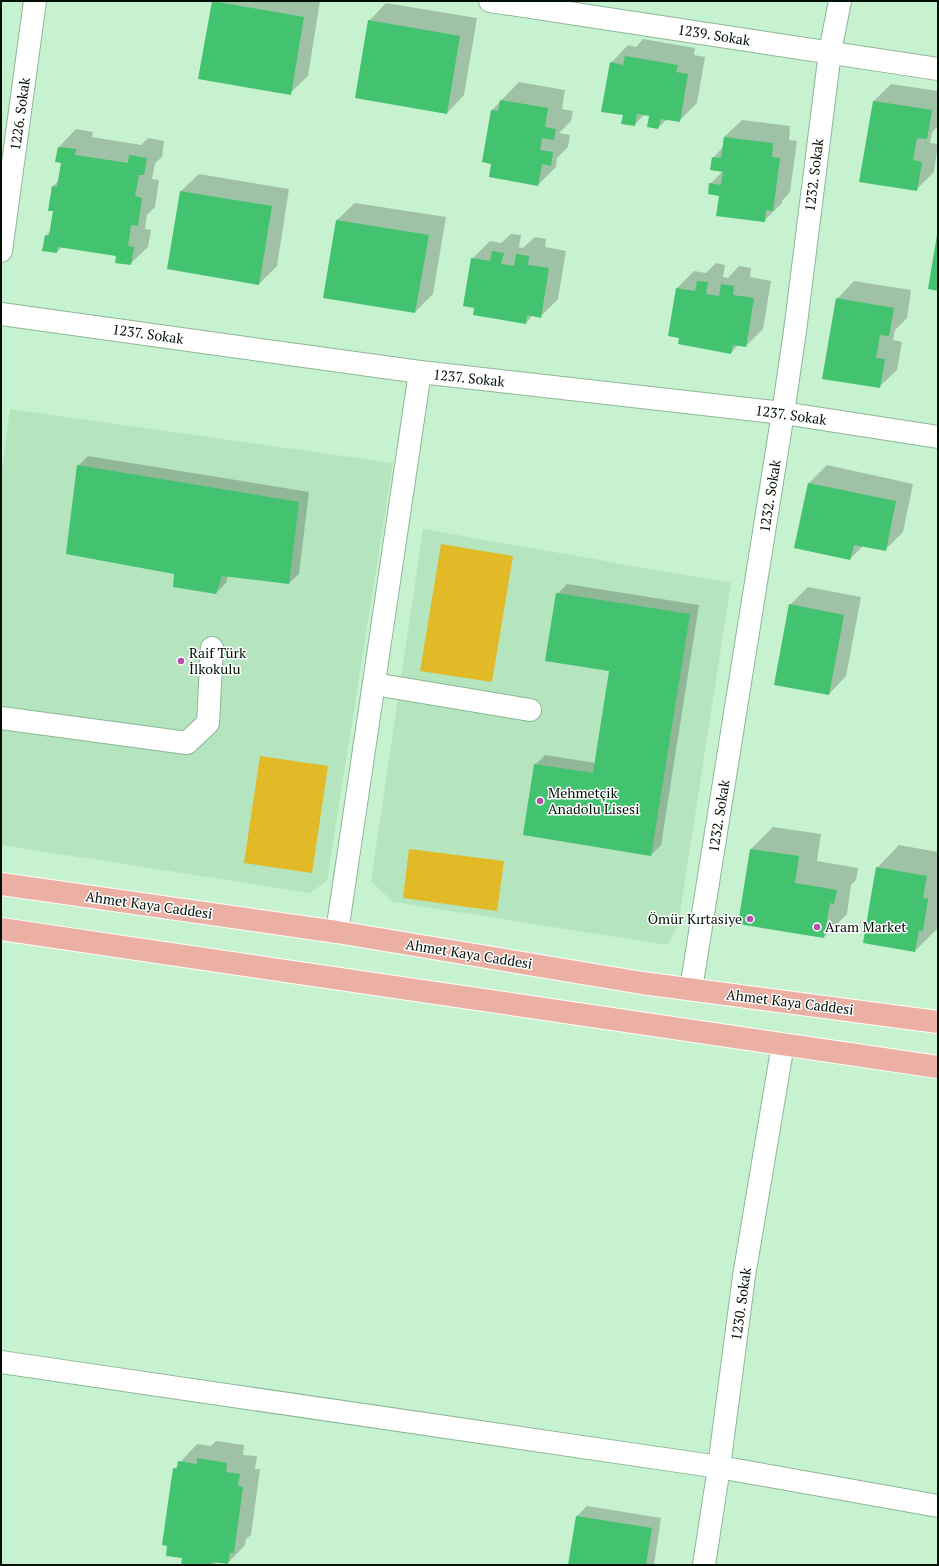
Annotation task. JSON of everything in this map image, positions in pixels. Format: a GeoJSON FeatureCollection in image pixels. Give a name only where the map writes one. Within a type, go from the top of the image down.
{"type":"FeatureCollection","features":[{"type":"Feature","properties":{"kind":"main road","name":"Ahmet Kaya Caddesi"},"geometry":{"type":"LineString","coordinates":[[1,884],[337,932],[642,983],[938,1022]]}},
{"type":"Feature","properties":{"kind":"main road"},"geometry":{"type":"LineString","coordinates":[[1,929],[938,1067]]}},
{"type":"Feature","properties":{"kind":"street","name":"1226. Sokak"},"geometry":{"type":"LineString","coordinates":[[1,251],[35,1]]}},
{"type":"Feature","properties":{"kind":"street","name":"1239. Sokak"},"geometry":{"type":"LineString","coordinates":[[490,1],[938,69]]}},
{"type":"Feature","properties":{"kind":"street","name":"1232. Sokak"},"geometry":{"type":"LineString","coordinates":[[691,990],[783,413],[797,316],[830,52],[840,1]]}},
{"type":"Feature","properties":{"kind":"street","name":"1237. Sokak"},"geometry":{"type":"LineString","coordinates":[[1,314],[420,372],[783,413],[938,437]]}},
{"type":"Feature","properties":{"kind":"street"},"geometry":{"type":"LineString","coordinates":[[337,932],[420,372]]}},
{"type":"Feature","properties":{"kind":"street"},"geometry":{"type":"LineString","coordinates":[[1,718],[187,743],[208,723],[212,648]]}},
{"type":"Feature","properties":{"kind":"street"},"geometry":{"type":"LineString","coordinates":[[374,684],[530,710]]}},
{"type":"Feature","properties":{"kind":"street","name":"1230. Sokak"},"geometry":{"type":"LineString","coordinates":[[704,1565],[719,1467],[744,1276],[783,1044]]}},
{"type":"Feature","properties":{"kind":"street"},"geometry":{"type":"LineString","coordinates":[[1,1362],[719,1467],[938,1506]]}},
{"type":"Feature","properties":{"kind":"shaded area","name":"Raif Türk İlkokulu"},"geometry":{"type":"Polygon","coordinates":[[[10,409],[393,463],[327,881],[310,893],[1,845],[1,477],[10,409]]]}},
{"type":"Feature","properties":{"kind":"shaded area","name":"Mehmetçik Anadolu Lisesi"},"geometry":{"type":"Polygon","coordinates":[[[423,529],[731,583],[678,926],[667,945],[393,902],[371,881],[423,529]]]}},
{"type":"Feature","properties":{"kind":"shaded area"},"geometry":{"type":"Polygon","coordinates":[[[441,544],[513,556],[492,682],[420,671],[441,544]]]}},
{"type":"Feature","properties":{"kind":"shaded area"},"geometry":{"type":"Polygon","coordinates":[[[260,756],[328,766],[312,873],[244,863],[260,756]]]}},
{"type":"Feature","properties":{"kind":"shaded area"},"geometry":{"type":"Polygon","coordinates":[[[409,849],[504,861],[497,911],[403,898],[409,849]]]}},
{"type":"Feature","properties":{"kind":"building"},"geometry":{"type":"Polygon","coordinates":[[[212,1],[304,17],[291,95],[198,79],[212,1]]]}},
{"type":"Feature","properties":{"kind":"building"},"geometry":{"type":"Polygon","coordinates":[[[368,20],[460,36],[447,114],[355,98],[368,20]]]}},
{"type":"Feature","properties":{"kind":"building"},"geometry":{"type":"Polygon","coordinates":[[[625,56],[678,65],[676,72],[688,74],[680,122],[661,119],[658,129],[647,127],[649,116],[637,114],[635,126],[621,124],[623,115],[601,112],[610,62],[623,65],[625,56]]]}},
{"type":"Feature","properties":{"kind":"building"},"geometry":{"type":"Polygon","coordinates":[[[500,100],[548,108],[545,127],[556,129],[554,140],[542,138],[540,150],[553,152],[551,166],[542,164],[538,186],[489,177],[491,164],[482,162],[491,110],[498,111],[500,100]]]}},
{"type":"Feature","properties":{"kind":"building"},"geometry":{"type":"Polygon","coordinates":[[[873,101],[932,110],[927,139],[917,138],[913,160],[922,162],[917,191],[859,182],[873,101]]]}},
{"type":"Feature","properties":{"kind":"building"},"geometry":{"type":"Polygon","coordinates":[[[724,137],[773,143],[772,157],[780,158],[773,211],[766,210],[765,222],[716,216],[719,196],[708,194],[709,183],[721,185],[723,172],[710,170],[712,157],[721,158],[724,137]]]}},
{"type":"Feature","properties":{"kind":"building"},"geometry":{"type":"Polygon","coordinates":[[[58,147],[76,149],[75,155],[128,163],[129,155],[147,158],[144,175],[139,175],[135,196],[142,198],[138,226],[131,225],[128,246],[134,247],[131,265],[115,263],[116,256],[58,247],[57,253],[42,251],[45,235],[49,236],[53,211],[48,211],[52,186],[57,187],[61,163],[55,162],[58,147]]]}},
{"type":"Feature","properties":{"kind":"building"},"geometry":{"type":"Polygon","coordinates":[[[180,191],[272,206],[259,285],[167,269],[180,191]]]}},
{"type":"Feature","properties":{"kind":"building"},"geometry":{"type":"Polygon","coordinates":[[[336,220],[429,235],[415,313],[323,298],[336,220]]]}},
{"type":"Feature","properties":{"kind":"building"},"geometry":{"type":"Polygon","coordinates":[[[938,235],[938,291],[928,289],[938,235]]]}},
{"type":"Feature","properties":{"kind":"building"},"geometry":{"type":"Polygon","coordinates":[[[492,251],[504,253],[501,264],[514,266],[516,254],[529,256],[528,265],[549,268],[541,318],[527,315],[526,324],[473,315],[474,308],[463,306],[471,258],[490,261],[492,251]]]}},
{"type":"Feature","properties":{"kind":"building"},"geometry":{"type":"Polygon","coordinates":[[[697,281],[708,282],[706,294],[719,296],[721,284],[734,286],[733,295],[754,298],[746,347],[733,345],[731,354],[678,344],[679,338],[668,336],[676,288],[695,291],[697,281]]]}},
{"type":"Feature","properties":{"kind":"building"},"geometry":{"type":"Polygon","coordinates":[[[836,298],[894,308],[889,336],[880,335],[876,358],[885,359],[880,388],[822,379],[836,298]]]}},
{"type":"Feature","properties":{"kind":"building"},"geometry":{"type":"Polygon","coordinates":[[[77,465],[299,502],[289,584],[222,576],[216,594],[173,587],[174,574],[66,554],[77,465]]]}},
{"type":"Feature","properties":{"kind":"building"},"geometry":{"type":"Polygon","coordinates":[[[808,483],[896,501],[886,551],[854,545],[850,560],[794,548],[808,483]]]}},
{"type":"Feature","properties":{"kind":"building"},"geometry":{"type":"Polygon","coordinates":[[[556,593],[690,614],[651,856],[523,835],[534,764],[593,773],[609,671],[545,661],[556,593]]]}},
{"type":"Feature","properties":{"kind":"building"},"geometry":{"type":"Polygon","coordinates":[[[789,604],[844,615],[829,695],[774,685],[789,604]]]}},
{"type":"Feature","properties":{"kind":"building"},"geometry":{"type":"Polygon","coordinates":[[[750,849],[799,856],[795,883],[837,890],[834,904],[830,903],[824,938],[738,924],[750,849]]]}},
{"type":"Feature","properties":{"kind":"building"},"geometry":{"type":"Polygon","coordinates":[[[876,867],[927,876],[923,898],[928,899],[923,931],[919,930],[915,952],[863,943],[876,867]]]}},
{"type":"Feature","properties":{"kind":"building"},"geometry":{"type":"Polygon","coordinates":[[[197,1458],[227,1463],[226,1472],[240,1474],[238,1486],[243,1487],[234,1553],[230,1553],[228,1564],[212,1562],[212,1565],[181,1565],[182,1558],[166,1556],[167,1546],[162,1545],[173,1468],[177,1469],[178,1461],[197,1464],[197,1458]]]}},
{"type":"Feature","properties":{"kind":"building"},"geometry":{"type":"Polygon","coordinates":[[[576,1516],[652,1528],[646,1565],[568,1565],[576,1516]]]}},
{"type":"Feature","properties":{"kind":"place","name":"Raif Türk İlkokulu"},"geometry":{"type":"Point","coordinates":[181,661]}},
{"type":"Feature","properties":{"kind":"place","name":"Mehmetçik Anadolu Lisesi"},"geometry":{"type":"Point","coordinates":[540,801]}},
{"type":"Feature","properties":{"kind":"place","name":"Ömür Kırtasiye"},"geometry":{"type":"Point","coordinates":[750,919]}},
{"type":"Feature","properties":{"kind":"place","name":"Aram Market"},"geometry":{"type":"Point","coordinates":[817,927]}}]}
